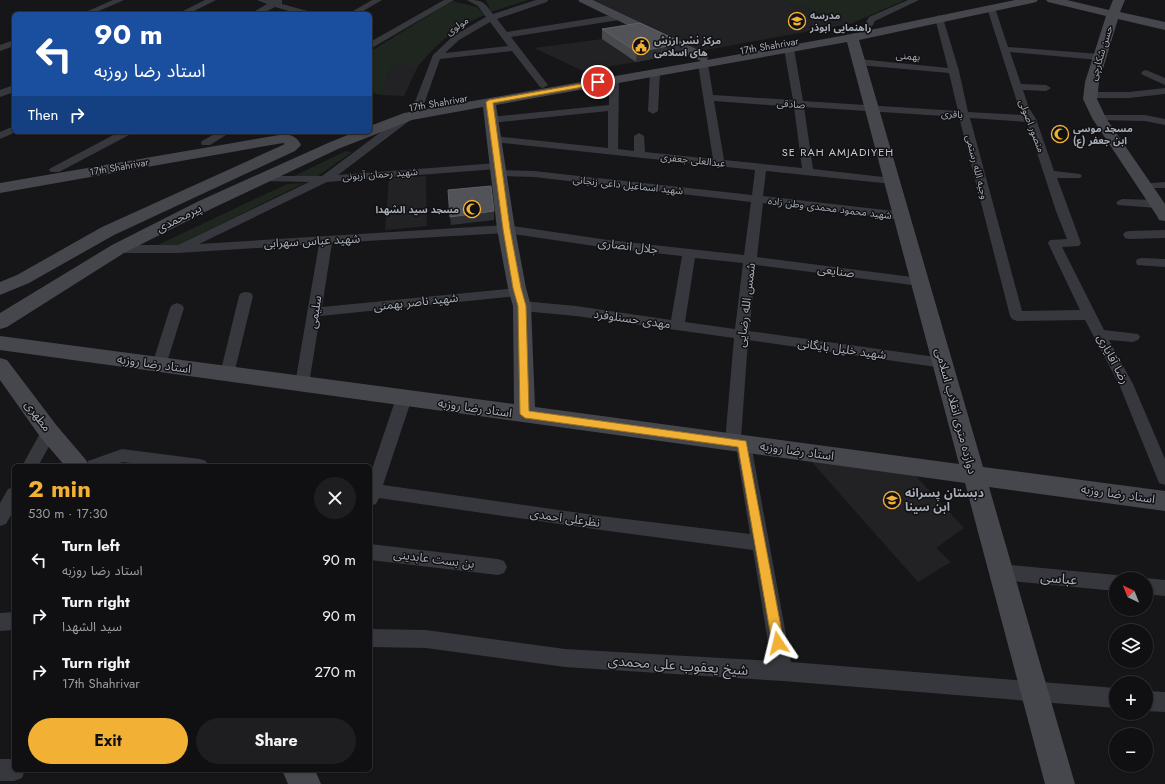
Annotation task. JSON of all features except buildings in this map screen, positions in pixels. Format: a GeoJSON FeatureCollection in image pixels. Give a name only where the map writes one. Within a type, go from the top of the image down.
{"type":"FeatureCollection","features":[{"type":"Feature","properties":{"kind":"main road"},"geometry":{"type":"LineString","coordinates":[[584,0],[702,61]]}},
{"type":"Feature","properties":{"kind":"main road","name":"17th Shahrivar"},"geometry":{"type":"LineString","coordinates":[[414,111],[543,85],[789,49],[1002,0]]}},
{"type":"Feature","properties":{"kind":"main road","name":"17th Shahrivar"},"geometry":{"type":"LineString","coordinates":[[384,113],[489,102],[614,80],[702,61],[1032,0]]}},
{"type":"Feature","properties":{"kind":"main road"},"geometry":{"type":"LineString","coordinates":[[1052,0],[1115,8],[1163,23]]}},
{"type":"Feature","properties":{"kind":"main road","name":"حسن شکارچی"},"geometry":{"type":"LineString","coordinates":[[1092,0],[1115,8]]}},
{"type":"Feature","properties":{"kind":"main road","name":"حسن شکارچی"},"geometry":{"type":"LineString","coordinates":[[1100,0],[1115,8]]}},
{"type":"Feature","properties":{"kind":"main road","name":"حسن شکارچی"},"geometry":{"type":"LineString","coordinates":[[1115,8],[1092,82],[1090,99],[1099,118],[1161,210]]}},
{"type":"Feature","properties":{"kind":"main road","name":"دوازده متری انقلاب اسلامی"},"geometry":{"type":"LineString","coordinates":[[860,32],[859,62],[1060,784]]}},
{"type":"Feature","properties":{"kind":"main road"},"geometry":{"type":"LineString","coordinates":[[489,102],[506,229],[520,299],[525,414]]}},
{"type":"Feature","properties":{"kind":"main road","name":"پیرمحمدی"},"geometry":{"type":"LineString","coordinates":[[372,131],[414,111]]}},
{"type":"Feature","properties":{"kind":"main road","name":"پیرمحمدی"},"geometry":{"type":"LineString","coordinates":[[0,322],[118,249],[205,205],[333,146],[364,134]]}},
{"type":"Feature","properties":{"kind":"main road","name":"17th Shahrivar"},"geometry":{"type":"LineString","coordinates":[[0,179],[206,143],[279,135]]}},
{"type":"Feature","properties":{"kind":"main road","name":"17th Shahrivar"},"geometry":{"type":"LineString","coordinates":[[0,188],[279,135]]}},
{"type":"Feature","properties":{"kind":"main road","name":"پیرمحمدی"},"geometry":{"type":"LineString","coordinates":[[0,289],[23,279],[108,231],[290,148],[292,142],[279,135]]}},
{"type":"Feature","properties":{"kind":"main road","name":"استاد رضا روزبه"},"geometry":{"type":"LineString","coordinates":[[0,343],[1165,501]]}},
{"type":"Feature","properties":{"kind":"main road","name":"مطهری"},"geometry":{"type":"LineString","coordinates":[[0,364],[50,432],[76,464]]}},
{"type":"Feature","properties":{"kind":"main road"},"geometry":{"type":"LineString","coordinates":[[298,772],[306,784]]}},
{"type":"Feature","properties":{"kind":"street"},"geometry":{"type":"LineString","coordinates":[[90,12],[120,0]]}},
{"type":"Feature","properties":{"kind":"street"},"geometry":{"type":"LineString","coordinates":[[185,12],[212,0]]}},
{"type":"Feature","properties":{"kind":"street"},"geometry":{"type":"LineString","coordinates":[[261,0],[301,12]]}},
{"type":"Feature","properties":{"kind":"street"},"geometry":{"type":"LineString","coordinates":[[258,12],[284,0]]}},
{"type":"Feature","properties":{"kind":"street"},"geometry":{"type":"LineString","coordinates":[[356,12],[378,0]]}},
{"type":"Feature","properties":{"kind":"street"},"geometry":{"type":"LineString","coordinates":[[372,45],[450,0]]}},
{"type":"Feature","properties":{"kind":"street"},"geometry":{"type":"LineString","coordinates":[[471,0],[481,4],[490,18],[543,85]]}},
{"type":"Feature","properties":{"kind":"street","name":"مولوی"},"geometry":{"type":"LineString","coordinates":[[414,111],[436,57],[456,38],[490,18],[544,0]]}},
{"type":"Feature","properties":{"kind":"street"},"geometry":{"type":"LineString","coordinates":[[860,32],[872,19],[915,0]]}},
{"type":"Feature","properties":{"kind":"street","name":"منصور اصولی"},"geometry":{"type":"LineString","coordinates":[[990,8],[1024,108],[1031,119],[1062,211],[1075,243],[1054,243]]}},
{"type":"Feature","properties":{"kind":"street"},"geometry":{"type":"LineString","coordinates":[[504,35],[619,17]]}},
{"type":"Feature","properties":{"kind":"street","name":"وجیه الله رستمی"},"geometry":{"type":"LineString","coordinates":[[939,18],[1017,316],[1089,315]]}},
{"type":"Feature","properties":{"kind":"street"},"geometry":{"type":"LineString","coordinates":[[375,34],[386,37]]}},
{"type":"Feature","properties":{"kind":"street"},"geometry":{"type":"LineString","coordinates":[[0,48],[12,44]]}},
{"type":"Feature","properties":{"kind":"street"},"geometry":{"type":"LineString","coordinates":[[436,57],[514,48]]}},
{"type":"Feature","properties":{"kind":"street"},"geometry":{"type":"LineString","coordinates":[[789,49],[800,104],[808,172]]}},
{"type":"Feature","properties":{"kind":"street"},"geometry":{"type":"LineString","coordinates":[[1005,49],[1099,57]]}},
{"type":"Feature","properties":{"kind":"street"},"geometry":{"type":"LineString","coordinates":[[702,61],[719,162]]}},
{"type":"Feature","properties":{"kind":"street","name":"بهمنی"},"geometry":{"type":"LineString","coordinates":[[859,62],[954,71]]}},
{"type":"Feature","properties":{"kind":"street"},"geometry":{"type":"LineString","coordinates":[[652,111],[656,72]]}},
{"type":"Feature","properties":{"kind":"street"},"geometry":{"type":"LineString","coordinates":[[1146,73],[1165,82]]}},
{"type":"Feature","properties":{"kind":"street"},"geometry":{"type":"LineString","coordinates":[[613,152],[612,108],[614,80]]}},
{"type":"Feature","properties":{"kind":"street"},"geometry":{"type":"LineString","coordinates":[[1017,87],[1046,88]]}},
{"type":"Feature","properties":{"kind":"street"},"geometry":{"type":"LineString","coordinates":[[0,94],[12,89]]}},
{"type":"Feature","properties":{"kind":"street"},"geometry":{"type":"LineString","coordinates":[[1090,95],[1128,95],[1165,91]]}},
{"type":"Feature","properties":{"kind":"street","name":"صادقی"},"geometry":{"type":"LineString","coordinates":[[709,98],[872,110]]}},
{"type":"Feature","properties":{"kind":"street"},"geometry":{"type":"LineString","coordinates":[[491,120],[612,108]]}},
{"type":"Feature","properties":{"kind":"street","name":"باقری"},"geometry":{"type":"LineString","coordinates":[[872,110],[1031,119]]}},
{"type":"Feature","properties":{"kind":"street"},"geometry":{"type":"LineString","coordinates":[[178,249],[325,179],[414,111]]}},
{"type":"Feature","properties":{"kind":"street"},"geometry":{"type":"LineString","coordinates":[[1099,118],[1145,118],[1165,122]]}},
{"type":"Feature","properties":{"kind":"street"},"geometry":{"type":"LineString","coordinates":[[0,136],[12,130]]}},
{"type":"Feature","properties":{"kind":"street"},"geometry":{"type":"LineString","coordinates":[[55,170],[123,134]]}},
{"type":"Feature","properties":{"kind":"street"},"geometry":{"type":"LineString","coordinates":[[206,143],[222,134]]}},
{"type":"Feature","properties":{"kind":"street"},"geometry":{"type":"LineString","coordinates":[[639,136],[640,154]]}},
{"type":"Feature","properties":{"kind":"street","name":"عبدالعلی جعفری"},"geometry":{"type":"LineString","coordinates":[[494,140],[892,181]]}},
{"type":"Feature","properties":{"kind":"street","name":"شمس الله رضایی"},"geometry":{"type":"LineString","coordinates":[[761,167],[741,335],[738,443],[760,543],[783,671]]}},
{"type":"Feature","properties":{"kind":"street","name":"شهید رحمان آربونی"},"geometry":{"type":"LineString","coordinates":[[264,178],[325,179],[498,169]]}},
{"type":"Feature","properties":{"kind":"street","name":"شهید اسماعیل داعی زنجانی"},"geometry":{"type":"LineString","coordinates":[[498,169],[757,199]]}},
{"type":"Feature","properties":{"kind":"street"},"geometry":{"type":"LineString","coordinates":[[1050,174],[1076,176]]}},
{"type":"Feature","properties":{"kind":"street"},"geometry":{"type":"LineString","coordinates":[[1144,186],[1165,185]]}},
{"type":"Feature","properties":{"kind":"street","name":"شهید محمود محمدی وطن زاده"},"geometry":{"type":"LineString","coordinates":[[757,199],[902,216]]}},
{"type":"Feature","properties":{"kind":"street"},"geometry":{"type":"LineString","coordinates":[[1122,203],[1161,210]]}},
{"type":"Feature","properties":{"kind":"street","name":"شهید عباس سهرابی"},"geometry":{"type":"LineString","coordinates":[[118,249],[178,249],[506,229]]}},
{"type":"Feature","properties":{"kind":"street","name":"جلال انصاری"},"geometry":{"type":"LineString","coordinates":[[506,229],[608,244],[751,260]]}},
{"type":"Feature","properties":{"kind":"street"},"geometry":{"type":"LineString","coordinates":[[1130,235],[1165,234]]}},
{"type":"Feature","properties":{"kind":"street","name":"سلیمی"},"geometry":{"type":"LineString","coordinates":[[302,384],[326,240]]}},
{"type":"Feature","properties":{"kind":"street","name":"رضا آقایاری"},"geometry":{"type":"LineString","coordinates":[[1054,243],[1089,315],[1126,384],[1165,478]]}},
{"type":"Feature","properties":{"kind":"street"},"geometry":{"type":"LineString","coordinates":[[676,326],[689,253]]}},
{"type":"Feature","properties":{"kind":"street","name":"صنایعی"},"geometry":{"type":"LineString","coordinates":[[751,260],[920,282]]}},
{"type":"Feature","properties":{"kind":"street"},"geometry":{"type":"LineString","coordinates":[[1142,262],[1165,263]]}},
{"type":"Feature","properties":{"kind":"street"},"geometry":{"type":"LineString","coordinates":[[227,374],[246,296]]}},
{"type":"Feature","properties":{"kind":"street","name":"شهید ناصر بهمنی"},"geometry":{"type":"LineString","coordinates":[[315,312],[520,299]]}},
{"type":"Feature","properties":{"kind":"street","name":"مهدی حسنلوفرد"},"geometry":{"type":"LineString","coordinates":[[520,299],[576,311],[741,335]]}},
{"type":"Feature","properties":{"kind":"street"},"geometry":{"type":"LineString","coordinates":[[159,365],[177,308]]}},
{"type":"Feature","properties":{"kind":"street"},"geometry":{"type":"LineString","coordinates":[[1099,334],[1133,337]]}},
{"type":"Feature","properties":{"kind":"street","name":"شهید خلیل بایگانی"},"geometry":{"type":"LineString","coordinates":[[741,335],[943,363]]}},
{"type":"Feature","properties":{"kind":"street"},"geometry":{"type":"LineString","coordinates":[[372,490],[404,398]]}},
{"type":"Feature","properties":{"kind":"street"},"geometry":{"type":"LineString","coordinates":[[31,464],[50,432]]}},
{"type":"Feature","properties":{"kind":"street"},"geometry":{"type":"LineString","coordinates":[[99,464],[122,455],[186,464]]}},
{"type":"Feature","properties":{"kind":"street","name":"نظرعلی احمدی"},"geometry":{"type":"LineString","coordinates":[[372,493],[760,543]]}},
{"type":"Feature","properties":{"kind":"street","name":"بن بست عابدینی"},"geometry":{"type":"LineString","coordinates":[[372,552],[498,567]]}},
{"type":"Feature","properties":{"kind":"street","name":"عباسی"},"geometry":{"type":"LineString","coordinates":[[1001,572],[1109,582]]}},
{"type":"Feature","properties":{"kind":"street"},"geometry":{"type":"LineString","coordinates":[[1153,587],[1165,588]]}},
{"type":"Feature","properties":{"kind":"street"},"geometry":{"type":"LineString","coordinates":[[0,622],[12,621]]}},
{"type":"Feature","properties":{"kind":"street","name":"شیخ یعقوب علی محمدی"},"geometry":{"type":"LineString","coordinates":[[372,638],[426,639],[565,658],[783,671],[1109,697]]}},
{"type":"Feature","properties":{"kind":"street"},"geometry":{"type":"LineString","coordinates":[[1153,701],[1165,702]]}},
{"type":"Feature","properties":{"kind":"street"},"geometry":{"type":"LineString","coordinates":[[0,770],[12,770]]}},
{"type":"Feature","properties":{"kind":"shaded area"},"geometry":{"type":"Polygon","coordinates":[[[486,0],[528,0],[491,12],[486,0]]]}},
{"type":"Feature","properties":{"kind":"shaded area"},"geometry":{"type":"Polygon","coordinates":[[[594,0],[784,0],[850,24],[700,51],[594,0]]]}},
{"type":"Feature","properties":{"kind":"shaded area"},"geometry":{"type":"Polygon","coordinates":[[[784,0],[905,0],[850,24],[784,0]]]}},
{"type":"Feature","properties":{"kind":"shaded area"},"geometry":{"type":"Polygon","coordinates":[[[452,1],[477,7],[485,15],[465,24],[448,36],[418,66],[393,66],[380,95],[372,93],[373,50],[452,1]]]}},
{"type":"Feature","properties":{"kind":"shaded area"},"geometry":{"type":"Polygon","coordinates":[[[602,39],[636,62],[583,71],[534,48],[602,39]]]}},
{"type":"Feature","properties":{"kind":"shaded area"},"geometry":{"type":"Polygon","coordinates":[[[393,66],[418,66],[404,96],[380,95],[393,66]]]}},
{"type":"Feature","properties":{"kind":"shaded area"},"geometry":{"type":"Polygon","coordinates":[[[346,151],[352,152],[318,176],[294,176],[346,151]]]}},
{"type":"Feature","properties":{"kind":"shaded area"},"geometry":{"type":"Polygon","coordinates":[[[426,176],[427,226],[385,230],[389,178],[426,176]]]}},
{"type":"Feature","properties":{"kind":"shaded area"},"geometry":{"type":"Polygon","coordinates":[[[304,183],[172,248],[147,250],[287,184],[304,183]]]}},
{"type":"Feature","properties":{"kind":"shaded area","name":"دبستان پسرانه ابن سینا"},"geometry":{"type":"Polygon","coordinates":[[[810,460],[913,473],[964,528],[936,548],[951,562],[918,582],[810,460]]]}},
{"type":"Feature","properties":{"kind":"place","name":"مدرسه راهنمایی ابوذر"},"geometry":{"type":"Point","coordinates":[797,21]}},
{"type":"Feature","properties":{"kind":"place","name":"مرکز نشر ارزش های اسلامی"},"geometry":{"type":"Point","coordinates":[641,46]}},
{"type":"Feature","properties":{"kind":"place","name":"مسجد موسی ابن جعفر (ع)"},"geometry":{"type":"Point","coordinates":[1060,134]}},
{"type":"Feature","properties":{"kind":"place","name":"مسجد سید الشهدا"},"geometry":{"type":"Point","coordinates":[472,209]}},
{"type":"Feature","properties":{"kind":"place","name":"دبستان پسرانه ابن سینا"},"geometry":{"type":"Point","coordinates":[892,500]}},
{"type":"Feature","properties":{"kind":"district","name":"SE RAH AMJADIYEH"},"geometry":{"type":"Point","coordinates":[838,152]}},
{"type":"Feature","properties":{"kind":"route"},"geometry":{"type":"LineString","coordinates":[[598,82],[489,102],[506,229],[517,288],[522,306],[525,414],[743,444],[778,643]]}}]}
